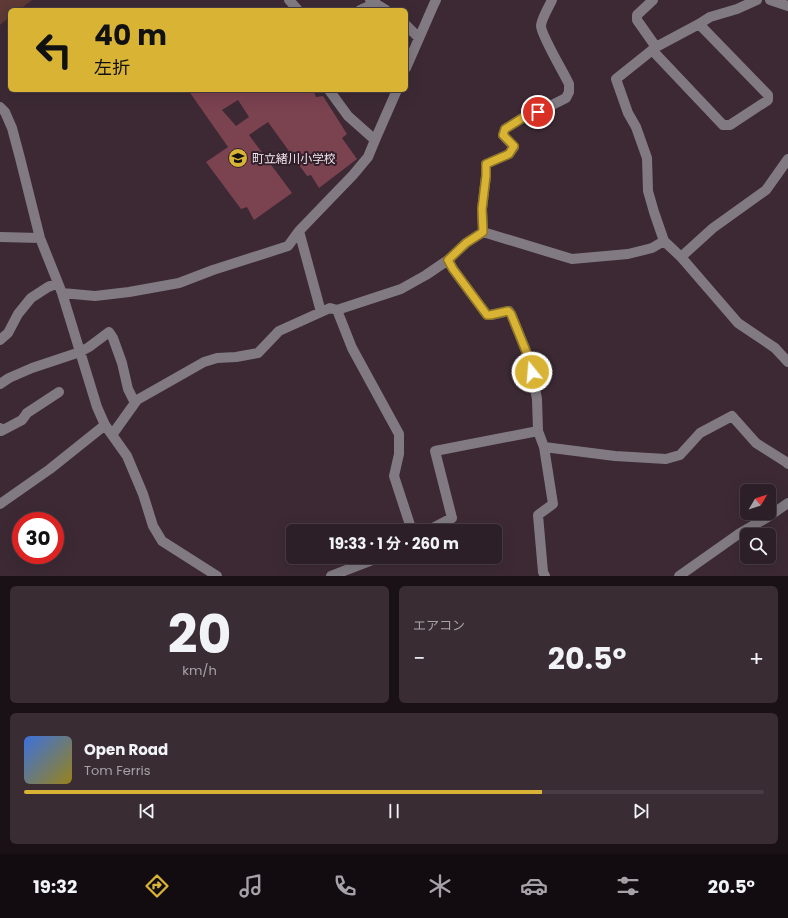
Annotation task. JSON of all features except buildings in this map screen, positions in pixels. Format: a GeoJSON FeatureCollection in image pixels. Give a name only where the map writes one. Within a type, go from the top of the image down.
{"type":"FeatureCollection","features":[{"type":"Feature","properties":{"kind":"street"},"geometry":{"type":"LineString","coordinates":[[289,0],[296,8]]}},
{"type":"Feature","properties":{"kind":"street"},"geometry":{"type":"LineString","coordinates":[[408,63],[436,0]]}},
{"type":"Feature","properties":{"kind":"street"},"geometry":{"type":"LineString","coordinates":[[483,232],[482,209],[486,164],[509,154],[514,146],[503,135],[505,129],[524,117],[538,112],[566,98],[569,92],[569,84],[545,38],[541,27],[545,13],[552,0]]}},
{"type":"Feature","properties":{"kind":"street"},"geometry":{"type":"LineString","coordinates":[[654,0],[637,15],[636,20],[654,48],[723,125],[730,125],[768,100],[768,95],[699,24]]}},
{"type":"Feature","properties":{"kind":"street"},"geometry":{"type":"LineString","coordinates":[[757,0],[737,9],[710,17],[654,48],[616,79],[628,113],[636,127],[647,158],[648,190],[664,241],[681,257],[738,323],[775,348],[788,362]]}},
{"type":"Feature","properties":{"kind":"street"},"geometry":{"type":"LineString","coordinates":[[770,0],[788,6]]}},
{"type":"Feature","properties":{"kind":"street"},"geometry":{"type":"LineString","coordinates":[[363,8],[373,2],[383,8]]}},
{"type":"Feature","properties":{"kind":"street"},"geometry":{"type":"LineString","coordinates":[[408,27],[419,38]]}},
{"type":"Feature","properties":{"kind":"street"},"geometry":{"type":"LineString","coordinates":[[330,92],[348,116],[374,140]]}},
{"type":"Feature","properties":{"kind":"street"},"geometry":{"type":"LineString","coordinates":[[62,293],[95,296],[129,292],[179,282],[288,246],[299,231],[353,176],[368,157],[395,92]]}},
{"type":"Feature","properties":{"kind":"street"},"geometry":{"type":"LineString","coordinates":[[0,107],[5,112],[12,128],[40,238],[62,293],[97,407],[105,425],[127,456],[143,494],[153,526],[162,541],[217,576]]}},
{"type":"Feature","properties":{"kind":"street"},"geometry":{"type":"LineString","coordinates":[[681,257],[713,228],[766,190],[788,159]]}},
{"type":"Feature","properties":{"kind":"street"},"geometry":{"type":"LineString","coordinates":[[299,231],[321,312]]}},
{"type":"Feature","properties":{"kind":"street"},"geometry":{"type":"LineString","coordinates":[[112,435],[137,400],[204,362],[217,358],[236,357],[258,353],[279,331],[321,312],[330,308],[336,310],[401,289],[426,275],[448,260],[466,243],[483,232],[572,259],[628,254],[652,248],[664,241]]}},
{"type":"Feature","properties":{"kind":"street"},"geometry":{"type":"LineString","coordinates":[[0,237],[40,238]]}},
{"type":"Feature","properties":{"kind":"street"},"geometry":{"type":"LineString","coordinates":[[448,260],[487,315],[508,311],[511,314],[526,351],[537,399],[538,431],[544,446],[553,504],[538,515],[543,572],[545,576]]}},
{"type":"Feature","properties":{"kind":"street"},"geometry":{"type":"LineString","coordinates":[[0,340],[8,333],[18,314],[31,298],[48,287],[58,283]]}},
{"type":"Feature","properties":{"kind":"street"},"geometry":{"type":"LineString","coordinates":[[336,310],[352,348],[399,434],[399,454],[394,476],[410,524]]}},
{"type":"Feature","properties":{"kind":"street"},"geometry":{"type":"LineString","coordinates":[[0,384],[9,378],[32,368],[80,352],[109,332],[113,338],[122,362],[128,389],[135,403]]}},
{"type":"Feature","properties":{"kind":"street"},"geometry":{"type":"LineString","coordinates":[[0,428],[1,431],[22,420],[27,413],[59,392]]}},
{"type":"Feature","properties":{"kind":"street"},"geometry":{"type":"LineString","coordinates":[[544,446],[615,456],[666,459],[680,455],[700,433],[732,416],[756,443],[788,464]]}},
{"type":"Feature","properties":{"kind":"street"},"geometry":{"type":"LineString","coordinates":[[0,504],[50,469],[105,425]]}},
{"type":"Feature","properties":{"kind":"street"},"geometry":{"type":"LineString","coordinates":[[441,524],[452,518],[435,451],[538,431]]}},
{"type":"Feature","properties":{"kind":"street"},"geometry":{"type":"LineString","coordinates":[[679,576],[740,533],[768,517],[788,503]]}},
{"type":"Feature","properties":{"kind":"street"},"geometry":{"type":"LineString","coordinates":[[331,576],[362,564]]}},
{"type":"Feature","properties":{"kind":"shaded area"},"geometry":{"type":"Polygon","coordinates":[[[0,0],[32,0],[22,8],[8,8],[8,19],[0,25],[0,0]]]}},
{"type":"Feature","properties":{"kind":"place","name":"町立緒川小学校"},"geometry":{"type":"Point","coordinates":[238,158]}},
{"type":"Feature","properties":{"kind":"route"},"geometry":{"type":"LineString","coordinates":[[532,372],[526,351],[511,314],[508,311],[487,315],[448,260],[466,243],[483,232],[482,209],[486,164],[509,154],[514,146],[503,135],[505,129],[524,117],[538,112]]}}]}
